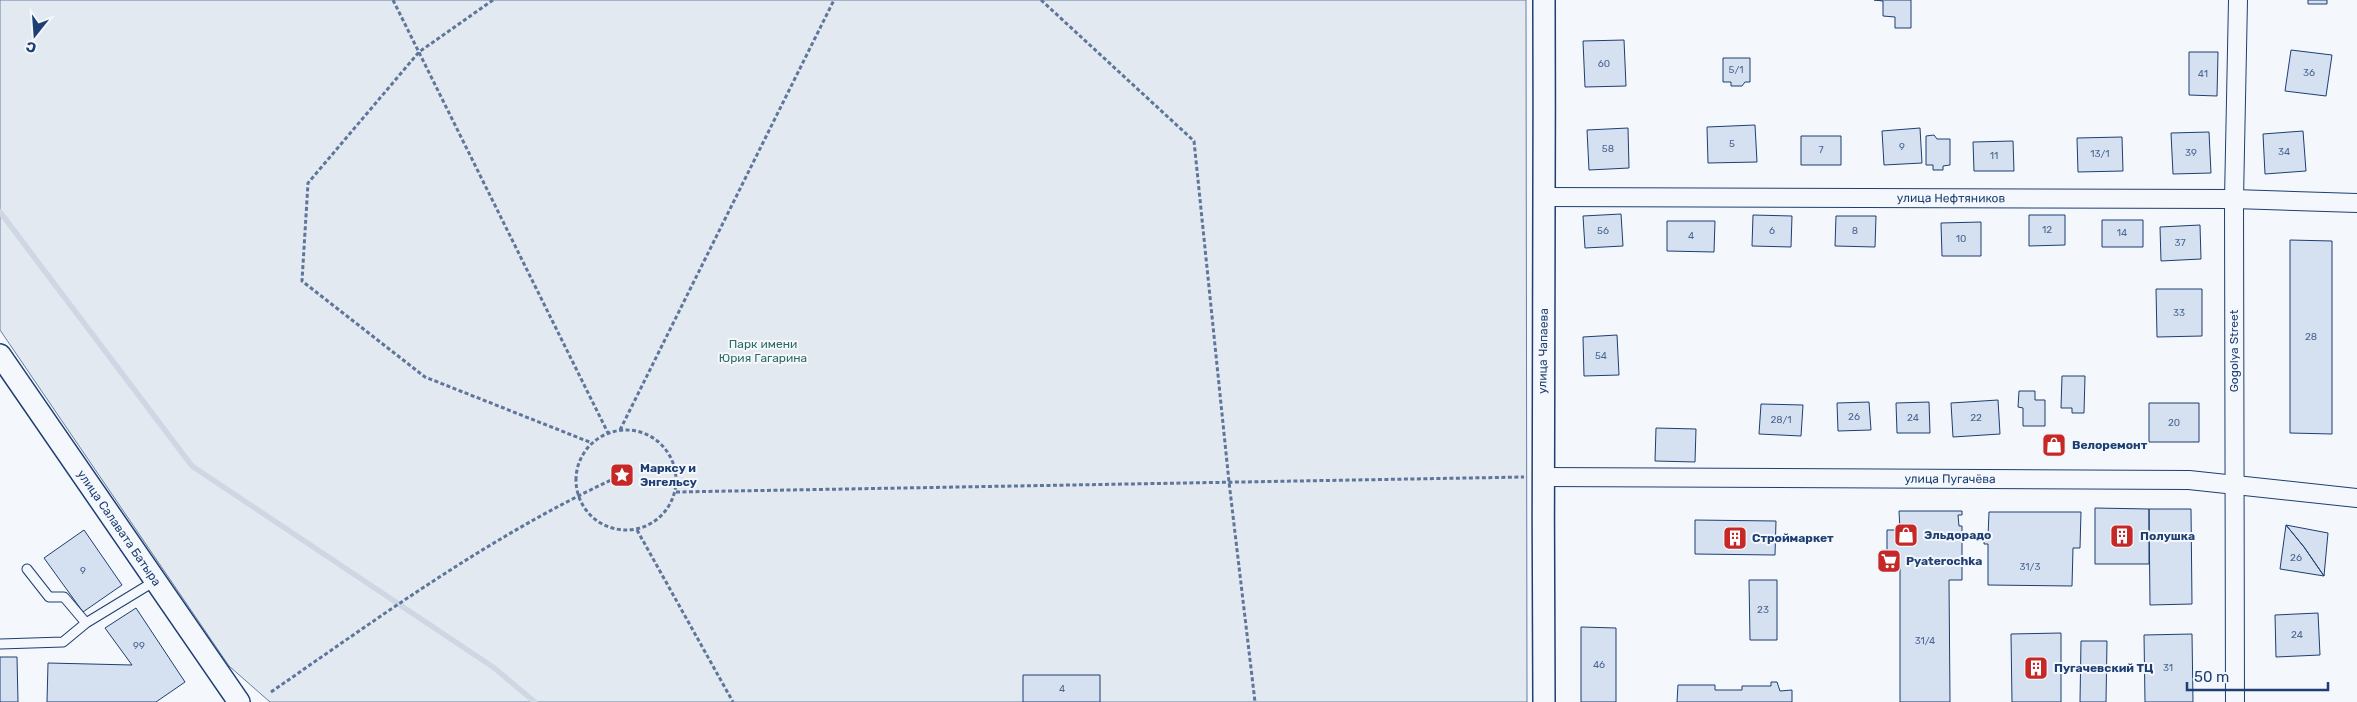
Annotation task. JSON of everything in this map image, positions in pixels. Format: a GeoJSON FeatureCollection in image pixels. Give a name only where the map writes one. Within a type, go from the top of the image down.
{"type":"FeatureCollection","features":[{"type":"Feature","properties":{"kind":"street","name":"улица Чапаева"},"geometry":{"type":"LineString","coordinates":[[1544,0],[1545,197],[1542,477],[1544,702]]}},
{"type":"Feature","properties":{"kind":"street","name":"Gogolya Street"},"geometry":{"type":"LineString","coordinates":[[2235,702],[2234,199],[2238,0]]}},
{"type":"Feature","properties":{"kind":"street","name":"улица Нефтяников"},"geometry":{"type":"LineString","coordinates":[[1545,197],[2234,199],[2357,203]]}},
{"type":"Feature","properties":{"kind":"street","name":"улица Салавата Батыра"},"geometry":{"type":"LineString","coordinates":[[0,355],[239,702]]}},
{"type":"Feature","properties":{"kind":"street","name":"улица Пугачёва"},"geometry":{"type":"LineString","coordinates":[[1542,477],[2189,480],[2357,498]]}},
{"type":"Feature","properties":{"kind":"lane"},"geometry":{"type":"LineString","coordinates":[[27,569],[49,597],[64,597],[86,623]]}},
{"type":"Feature","properties":{"kind":"lane"},"geometry":{"type":"LineString","coordinates":[[0,644],[63,642],[86,623],[154,581]]}},
{"type":"Feature","properties":{"kind":"path"},"geometry":{"type":"LineString","coordinates":[[393,0],[608,433]]}},
{"type":"Feature","properties":{"kind":"path"},"geometry":{"type":"LineString","coordinates":[[493,0],[419,52],[308,183],[302,281],[425,377],[592,443]]}},
{"type":"Feature","properties":{"kind":"path"},"geometry":{"type":"LineString","coordinates":[[620,430],[834,0]]}},
{"type":"Feature","properties":{"kind":"path"},"geometry":{"type":"LineString","coordinates":[[1041,0],[1194,141],[1229,482],[1255,702]]}},
{"type":"Feature","properties":{"kind":"path"},"geometry":{"type":"LineString","coordinates":[[620,430],[636,431],[651,436],[664,447],[673,460],[677,476],[676,492],[670,506],[662,517],[650,525],[637,530],[622,531],[600,524],[584,508],[578,495],[576,470],[582,455],[592,443],[608,433],[620,430]]}},
{"type":"Feature","properties":{"kind":"path"},"geometry":{"type":"LineString","coordinates":[[271,692],[440,575],[578,495],[622,475]]}},
{"type":"Feature","properties":{"kind":"path"},"geometry":{"type":"LineString","coordinates":[[676,492],[1542,477]]}},
{"type":"Feature","properties":{"kind":"path"},"geometry":{"type":"LineString","coordinates":[[637,530],[733,702]]}},
{"type":"Feature","properties":{"kind":"green space","name":"Парк имени Юрия Гагарина"},"geometry":{"type":"Polygon","coordinates":[[[0,0],[1526,0],[1527,702],[270,702],[229,666],[0,330],[0,0]]]}},
{"type":"Feature","properties":{"kind":"building"},"geometry":{"type":"Polygon","coordinates":[[[1874,0],[1911,0],[1911,28],[1895,28],[1895,17],[1883,16],[1883,1],[1874,0]]]}},
{"type":"Feature","properties":{"kind":"building"},"geometry":{"type":"Polygon","coordinates":[[[2308,0],[2327,0],[2327,4],[2308,4],[2308,0]]]}},
{"type":"Feature","properties":{"kind":"building"},"geometry":{"type":"Polygon","coordinates":[[[1624,40],[1626,86],[1585,87],[1583,41],[1624,40]]]}},
{"type":"Feature","properties":{"kind":"building"},"geometry":{"type":"Polygon","coordinates":[[[2291,50],[2332,55],[2326,96],[2285,91],[2291,50]]]}},
{"type":"Feature","properties":{"kind":"building"},"geometry":{"type":"Polygon","coordinates":[[[2189,52],[2218,52],[2217,96],[2189,95],[2189,52]]]}},
{"type":"Feature","properties":{"kind":"building"},"geometry":{"type":"Polygon","coordinates":[[[1723,58],[1750,58],[1750,82],[1745,82],[1742,86],[1731,86],[1731,82],[1723,82],[1723,58]]]}},
{"type":"Feature","properties":{"kind":"building"},"geometry":{"type":"Polygon","coordinates":[[[1755,125],[1757,162],[1708,163],[1707,127],[1755,125]]]}},
{"type":"Feature","properties":{"kind":"building"},"geometry":{"type":"Polygon","coordinates":[[[1628,128],[1629,168],[1589,170],[1587,130],[1628,128]]]}},
{"type":"Feature","properties":{"kind":"building"},"geometry":{"type":"Polygon","coordinates":[[[1920,128],[1922,163],[1884,165],[1882,131],[1920,128]]]}},
{"type":"Feature","properties":{"kind":"building"},"geometry":{"type":"Polygon","coordinates":[[[2303,131],[2306,171],[2265,174],[2263,134],[2303,131]]]}},
{"type":"Feature","properties":{"kind":"building"},"geometry":{"type":"Polygon","coordinates":[[[2209,132],[2211,173],[2173,174],[2171,133],[2209,132]]]}},
{"type":"Feature","properties":{"kind":"building"},"geometry":{"type":"Polygon","coordinates":[[[1934,135],[1937,139],[1950,139],[1950,165],[1943,166],[1943,170],[1933,170],[1933,165],[1926,165],[1926,136],[1934,135]]]}},
{"type":"Feature","properties":{"kind":"building"},"geometry":{"type":"Polygon","coordinates":[[[1801,136],[1841,136],[1841,165],[1801,165],[1801,136]]]}},
{"type":"Feature","properties":{"kind":"building"},"geometry":{"type":"Polygon","coordinates":[[[2122,137],[2123,171],[2078,172],[2077,138],[2122,137]]]}},
{"type":"Feature","properties":{"kind":"building"},"geometry":{"type":"Polygon","coordinates":[[[2013,141],[2014,171],[1974,171],[1973,142],[2013,141]]]}},
{"type":"Feature","properties":{"kind":"building"},"geometry":{"type":"Polygon","coordinates":[[[1621,214],[1623,246],[1585,248],[1583,216],[1621,214]]]}},
{"type":"Feature","properties":{"kind":"building"},"geometry":{"type":"Polygon","coordinates":[[[1753,215],[1792,216],[1791,247],[1752,246],[1753,215]]]}},
{"type":"Feature","properties":{"kind":"building"},"geometry":{"type":"Polygon","coordinates":[[[2029,215],[2065,215],[2065,245],[2029,246],[2029,215]]]}},
{"type":"Feature","properties":{"kind":"building"},"geometry":{"type":"Polygon","coordinates":[[[1836,216],[1876,216],[1875,247],[1835,246],[1836,216]]]}},
{"type":"Feature","properties":{"kind":"building"},"geometry":{"type":"Polygon","coordinates":[[[2102,220],[2143,220],[2143,247],[2102,247],[2102,220]]]}},
{"type":"Feature","properties":{"kind":"building"},"geometry":{"type":"Polygon","coordinates":[[[1667,221],[1715,221],[1714,252],[1667,251],[1667,221]]]}},
{"type":"Feature","properties":{"kind":"building"},"geometry":{"type":"Polygon","coordinates":[[[1981,222],[1981,256],[1942,256],[1941,223],[1981,222]]]}},
{"type":"Feature","properties":{"kind":"building"},"geometry":{"type":"Polygon","coordinates":[[[2200,225],[2201,259],[2161,261],[2160,227],[2200,225]]]}},
{"type":"Feature","properties":{"kind":"building"},"geometry":{"type":"Polygon","coordinates":[[[2290,240],[2332,241],[2332,434],[2290,433],[2290,240]]]}},
{"type":"Feature","properties":{"kind":"building"},"geometry":{"type":"Polygon","coordinates":[[[2156,289],[2202,289],[2202,336],[2157,337],[2156,289]]]}},
{"type":"Feature","properties":{"kind":"building"},"geometry":{"type":"Polygon","coordinates":[[[1617,335],[1619,375],[1584,376],[1583,337],[1617,335]]]}},
{"type":"Feature","properties":{"kind":"building"},"geometry":{"type":"Polygon","coordinates":[[[2062,376],[2085,376],[2084,413],[2072,413],[2072,408],[2061,408],[2062,376]]]}},
{"type":"Feature","properties":{"kind":"building"},"geometry":{"type":"Polygon","coordinates":[[[2019,391],[2035,391],[2035,400],[2045,400],[2045,426],[2023,426],[2023,408],[2018,407],[2019,391]]]}},
{"type":"Feature","properties":{"kind":"building"},"geometry":{"type":"Polygon","coordinates":[[[1998,400],[2000,434],[1953,437],[1951,403],[1998,400]]]}},
{"type":"Feature","properties":{"kind":"building"},"geometry":{"type":"Polygon","coordinates":[[[1869,402],[1871,430],[1838,431],[1837,403],[1869,402]]]}},
{"type":"Feature","properties":{"kind":"building"},"geometry":{"type":"Polygon","coordinates":[[[1929,402],[1930,433],[1897,433],[1896,403],[1929,402]]]}},
{"type":"Feature","properties":{"kind":"building"},"geometry":{"type":"Polygon","coordinates":[[[2149,403],[2199,403],[2199,442],[2149,442],[2149,403]]]}},
{"type":"Feature","properties":{"kind":"building"},"geometry":{"type":"Polygon","coordinates":[[[1761,404],[1803,405],[1801,436],[1759,434],[1761,404]]]}},
{"type":"Feature","properties":{"kind":"building"},"geometry":{"type":"Polygon","coordinates":[[[1656,428],[1696,429],[1695,462],[1655,461],[1656,428]]]}},
{"type":"Feature","properties":{"kind":"building","name":"Полушка"},"geometry":{"type":"Polygon","coordinates":[[[2095,508],[2149,509],[2149,564],[2095,564],[2095,508]]]}},
{"type":"Feature","properties":{"kind":"building"},"geometry":{"type":"Polygon","coordinates":[[[2149,509],[2191,509],[2192,604],[2150,605],[2149,509]]]}},
{"type":"Feature","properties":{"kind":"building"},"geometry":{"type":"Polygon","coordinates":[[[1899,511],[1962,511],[1962,515],[1958,515],[1959,526],[1962,526],[1962,580],[1949,580],[1950,702],[1900,702],[1900,564],[1887,564],[1887,530],[1900,530],[1899,511]]]}},
{"type":"Feature","properties":{"kind":"building"},"geometry":{"type":"Polygon","coordinates":[[[1989,512],[2081,512],[2080,548],[2073,548],[2072,586],[1988,585],[1988,544],[1984,544],[1984,536],[1988,536],[1989,512]]]}},
{"type":"Feature","properties":{"kind":"building","name":"Строймаркет"},"geometry":{"type":"Polygon","coordinates":[[[1695,520],[1776,521],[1775,555],[1695,554],[1695,520]]]}},
{"type":"Feature","properties":{"kind":"building"},"geometry":{"type":"Polygon","coordinates":[[[2286,525],[2328,533],[2324,576],[2304,547],[2286,525]]]}},
{"type":"Feature","properties":{"kind":"building"},"geometry":{"type":"Polygon","coordinates":[[[2286,525],[2304,547],[2324,576],[2280,569],[2286,525]]]}},
{"type":"Feature","properties":{"kind":"building"},"geometry":{"type":"Polygon","coordinates":[[[84,530],[122,585],[83,612],[44,558],[84,530]]]}},
{"type":"Feature","properties":{"kind":"building"},"geometry":{"type":"Polygon","coordinates":[[[1749,580],[1777,580],[1777,640],[1750,640],[1749,580]]]}},
{"type":"Feature","properties":{"kind":"building"},"geometry":{"type":"Polygon","coordinates":[[[136,608],[185,682],[156,702],[47,702],[48,663],[132,665],[105,628],[136,608]]]}},
{"type":"Feature","properties":{"kind":"building"},"geometry":{"type":"Polygon","coordinates":[[[2318,613],[2320,655],[2276,657],[2275,615],[2318,613]]]}},
{"type":"Feature","properties":{"kind":"building"},"geometry":{"type":"Polygon","coordinates":[[[1581,627],[1616,628],[1616,702],[1581,702],[1581,627]]]}},
{"type":"Feature","properties":{"kind":"building","name":"Пугачевский ТЦ"},"geometry":{"type":"Polygon","coordinates":[[[2061,633],[2061,702],[2012,702],[2011,634],[2061,633]]]}},
{"type":"Feature","properties":{"kind":"building"},"geometry":{"type":"Polygon","coordinates":[[[2192,634],[2193,702],[2145,702],[2144,635],[2192,634]]]}},
{"type":"Feature","properties":{"kind":"building"},"geometry":{"type":"Polygon","coordinates":[[[2081,641],[2107,641],[2106,702],[2080,702],[2081,641]]]}},
{"type":"Feature","properties":{"kind":"building"},"geometry":{"type":"Polygon","coordinates":[[[0,657],[17,657],[18,702],[0,702],[0,657]]]}},
{"type":"Feature","properties":{"kind":"building"},"geometry":{"type":"Polygon","coordinates":[[[1023,675],[1100,675],[1100,702],[1023,702],[1023,675]]]}},
{"type":"Feature","properties":{"kind":"building"},"geometry":{"type":"Polygon","coordinates":[[[1771,682],[1777,682],[1780,691],[1792,690],[1792,702],[1677,702],[1678,685],[1715,685],[1715,690],[1742,690],[1742,686],[1771,686],[1771,682]]]}},
{"type":"Feature","properties":{"kind":"waterway"},"geometry":{"type":"LineString","coordinates":[[0,212],[192,466],[493,667],[535,702]]}},
{"type":"Feature","properties":{"kind":"place","name":"Велоремонт"},"geometry":{"type":"Point","coordinates":[2054,445]}},
{"type":"Feature","properties":{"kind":"place","name":"Марксу и Энгельсу"},"geometry":{"type":"Point","coordinates":[622,475]}},
{"type":"Feature","properties":{"kind":"place","name":"Эльдорадо"},"geometry":{"type":"Point","coordinates":[1906,535]}},
{"type":"Feature","properties":{"kind":"place","name":"Полушка"},"geometry":{"type":"Point","coordinates":[2122,536]}},
{"type":"Feature","properties":{"kind":"place","name":"Строймаркет"},"geometry":{"type":"Point","coordinates":[1735,538]}},
{"type":"Feature","properties":{"kind":"place","name":"Pyaterochka"},"geometry":{"type":"Point","coordinates":[1889,561]}},
{"type":"Feature","properties":{"kind":"place","name":"Пугачевский ТЦ"},"geometry":{"type":"Point","coordinates":[2036,668]}}]}
